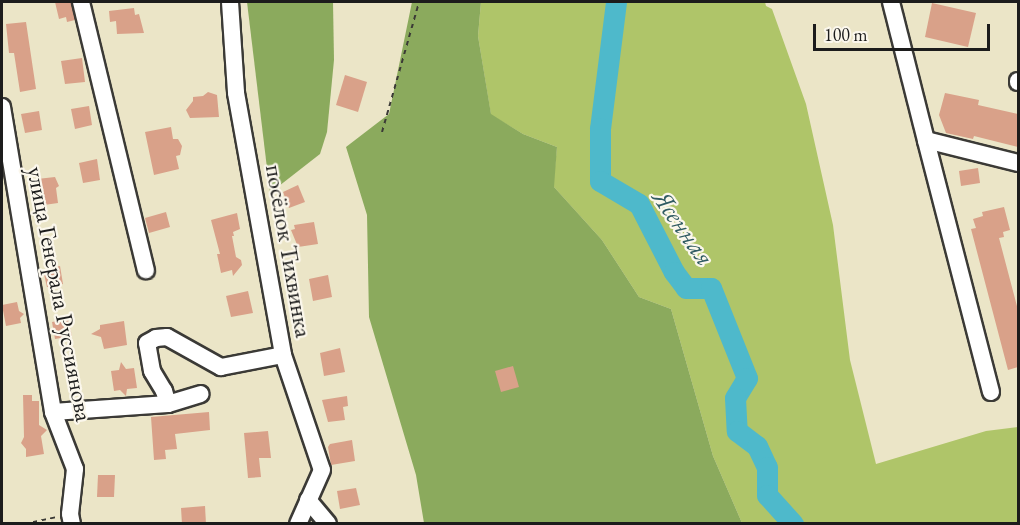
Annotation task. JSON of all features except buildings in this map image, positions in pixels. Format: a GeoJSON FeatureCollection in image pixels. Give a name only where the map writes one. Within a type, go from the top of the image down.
{"type":"FeatureCollection","features":[{"type":"Feature","properties":{"kind":"street"},"geometry":{"type":"LineString","coordinates":[[81,2],[146,270]]}},
{"type":"Feature","properties":{"kind":"street","name":"посёлок Тихвинка"},"geometry":{"type":"LineString","coordinates":[[230,2],[236,93],[283,356],[322,470],[298,524]]}},
{"type":"Feature","properties":{"kind":"street"},"geometry":{"type":"LineString","coordinates":[[891,2],[991,392]]}},
{"type":"Feature","properties":{"kind":"street","name":"улица Генерала Руссиянова"},"geometry":{"type":"LineString","coordinates":[[2,107],[53,412],[75,469],[71,519]]}},
{"type":"Feature","properties":{"kind":"street"},"geometry":{"type":"LineString","coordinates":[[926,140],[1018,163]]}},
{"type":"Feature","properties":{"kind":"street"},"geometry":{"type":"LineString","coordinates":[[168,404],[164,391],[152,371],[147,343],[156,338],[167,337],[221,367],[283,356]]}},
{"type":"Feature","properties":{"kind":"street"},"geometry":{"type":"LineString","coordinates":[[53,412],[168,404],[200,394]]}},
{"type":"Feature","properties":{"kind":"street"},"geometry":{"type":"LineString","coordinates":[[308,500],[327,524]]}},
{"type":"Feature","properties":{"kind":"path"},"geometry":{"type":"LineString","coordinates":[[382,132],[419,2]]}},
{"type":"Feature","properties":{"kind":"path"},"geometry":{"type":"LineString","coordinates":[[24,524],[71,519]]}},
{"type":"Feature","properties":{"kind":"green space"},"geometry":{"type":"Polygon","coordinates":[[[247,2],[333,2],[334,60],[327,132],[320,154],[270,193],[247,2]]]}},
{"type":"Feature","properties":{"kind":"green space"},"geometry":{"type":"Polygon","coordinates":[[[412,2],[481,2],[478,36],[491,114],[523,134],[557,147],[554,187],[602,240],[639,297],[671,309],[713,456],[742,523],[424,523],[416,475],[369,317],[367,215],[346,147],[389,114],[412,2]]]}},
{"type":"Feature","properties":{"kind":"green space"},"geometry":{"type":"Polygon","coordinates":[[[481,2],[765,2],[766,6],[772,9],[806,104],[833,225],[850,360],[876,464],[986,431],[1018,427],[1018,523],[742,523],[713,456],[671,309],[639,297],[602,240],[553,186],[557,147],[523,134],[491,115],[478,36],[481,2]]]}},
{"type":"Feature","properties":{"kind":"waterway","name":"Ясенная"},"geometry":{"type":"LineString","coordinates":[[616,2],[600,128],[600,181],[639,204],[674,272],[686,288],[711,288],[747,378],[735,398],[737,431],[757,446],[767,467],[767,495],[793,524]]}}]}
